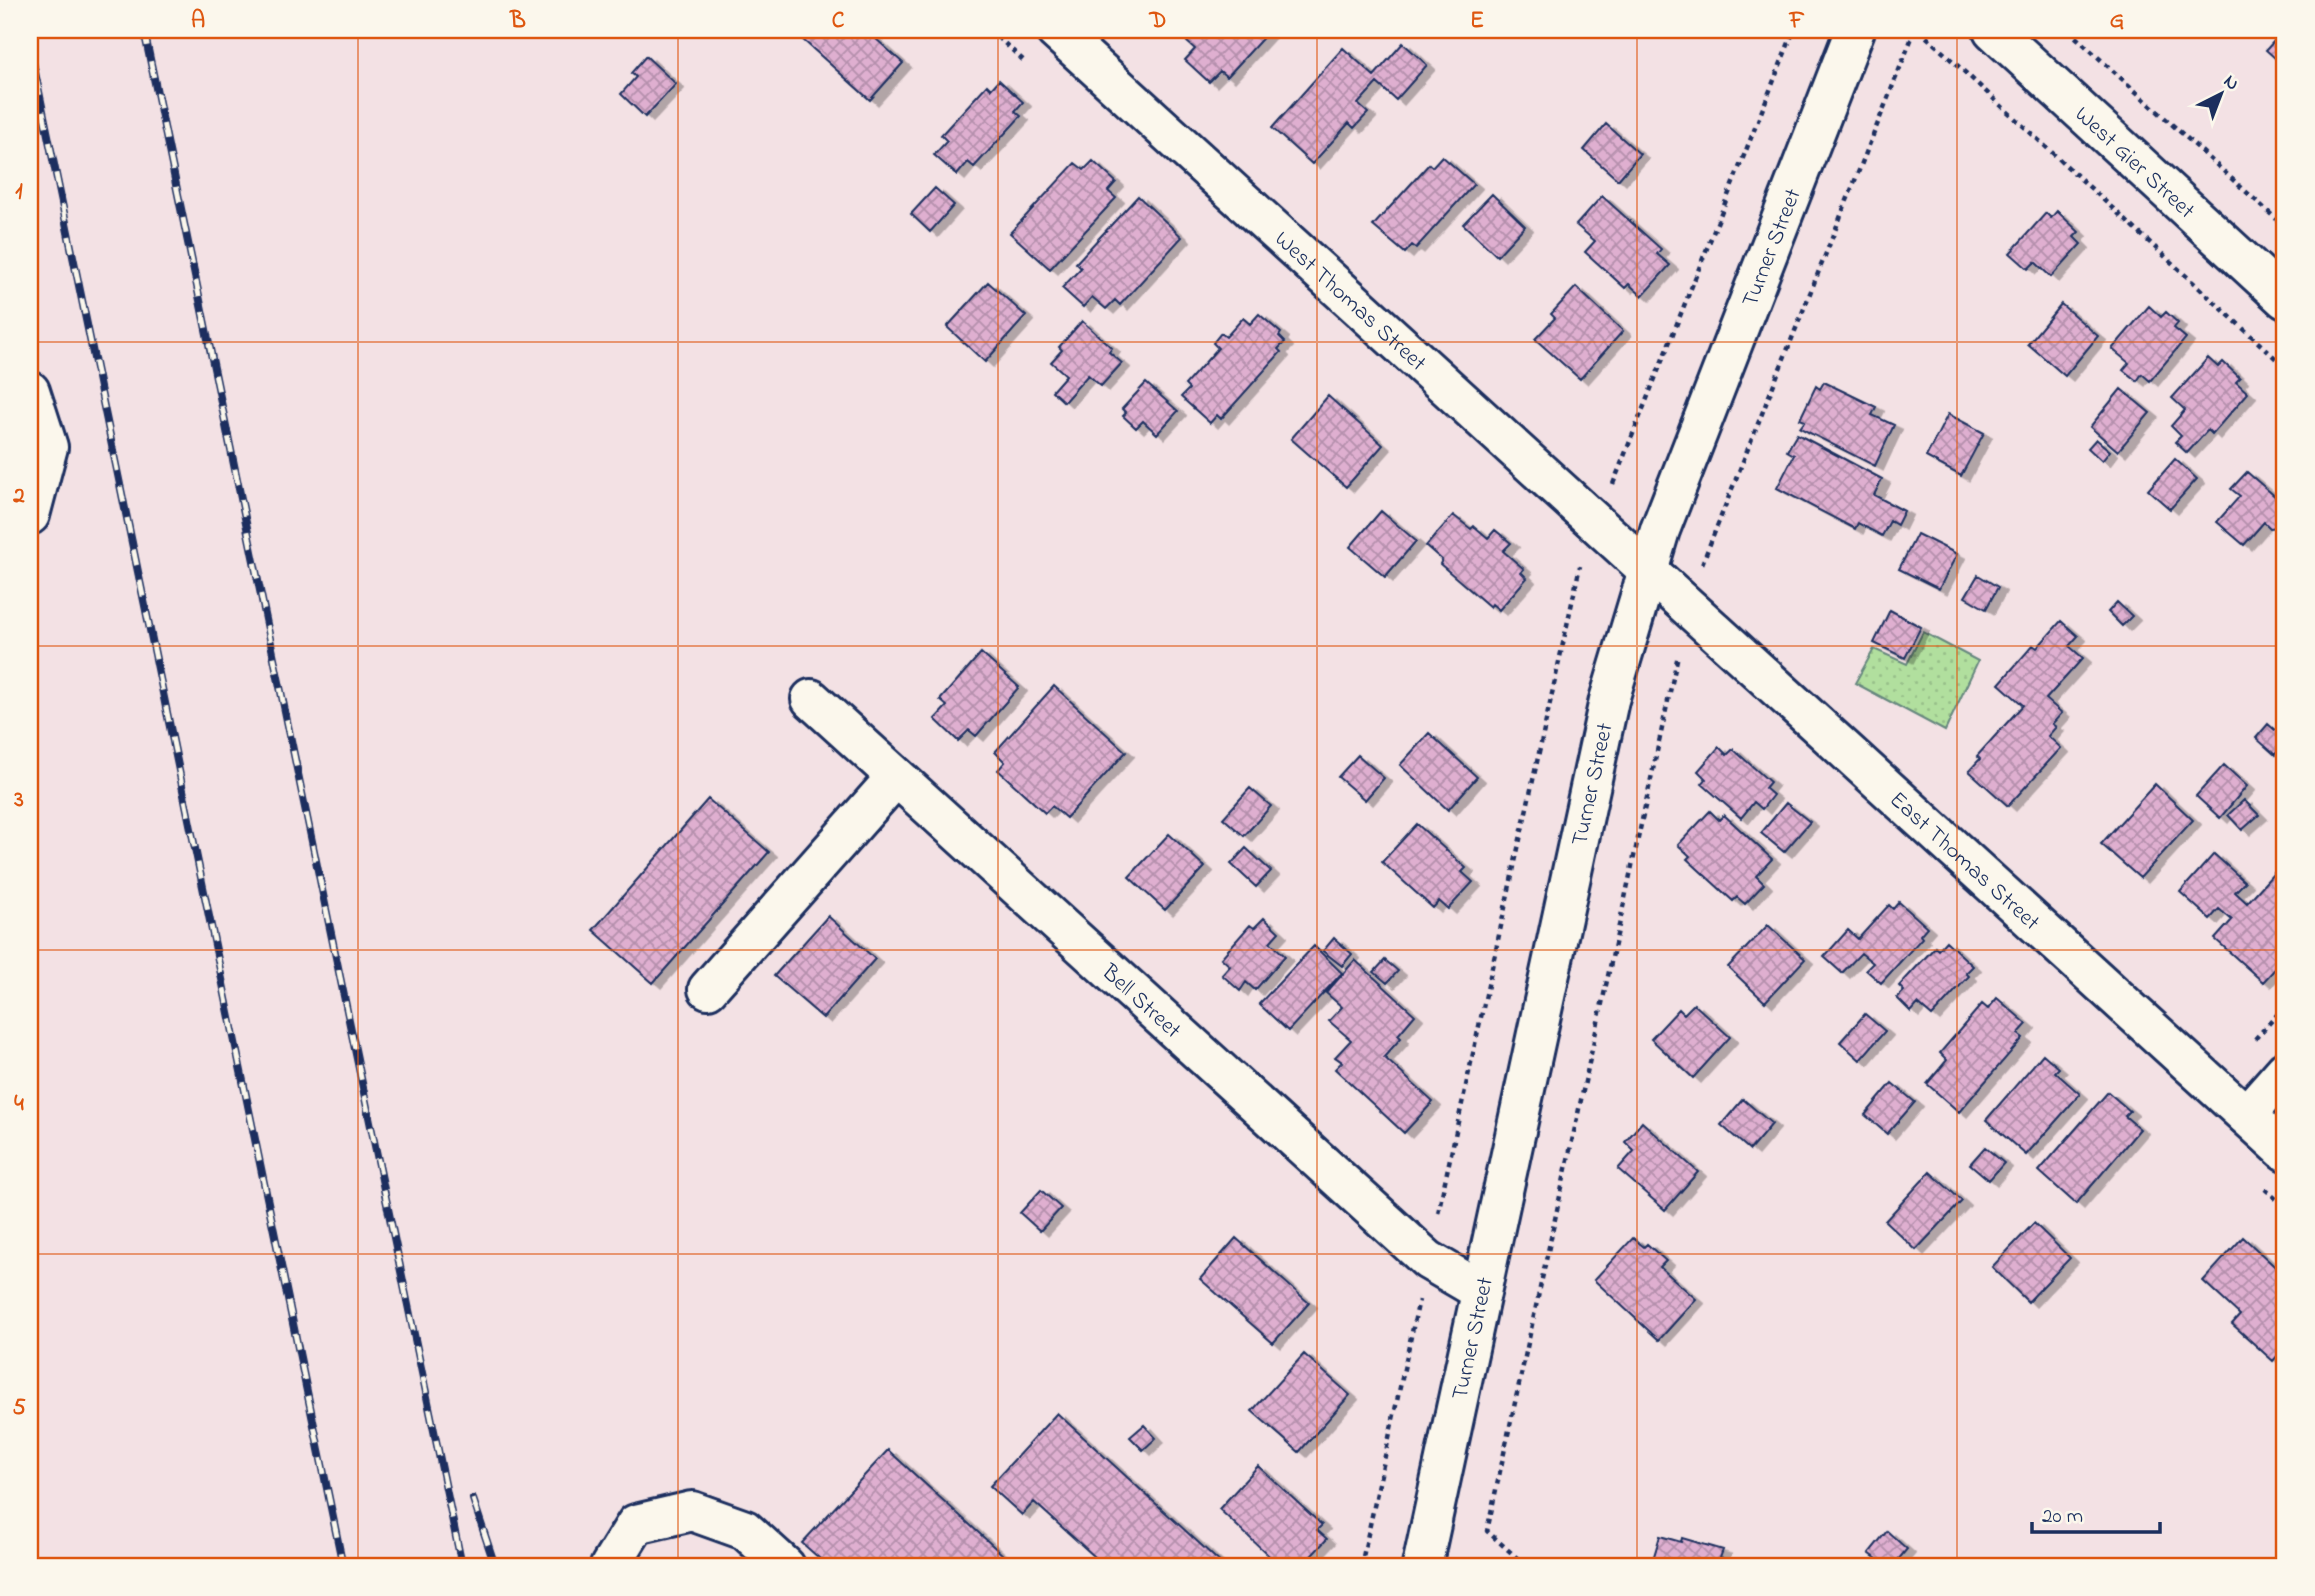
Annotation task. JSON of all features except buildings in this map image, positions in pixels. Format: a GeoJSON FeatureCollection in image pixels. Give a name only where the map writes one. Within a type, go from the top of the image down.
{"type":"FeatureCollection","features":[{"type":"Feature","properties":{"kind":"street","name":"West Thomas Street"},"geometry":{"type":"LineString","coordinates":[[1055,30],[1648,569]]}},
{"type":"Feature","properties":{"kind":"street","name":"Turner Street"},"geometry":{"type":"LineString","coordinates":[[1432,1564],[1481,1291],[1609,700],[1648,569],[1856,30]]}},
{"type":"Feature","properties":{"kind":"street","name":"West Gier Street"},"geometry":{"type":"LineString","coordinates":[[1993,30],[2282,296]]}},
{"type":"Feature","properties":{"kind":"street"},"geometry":{"type":"LineString","coordinates":[[30,390],[48,447],[30,515]]}},
{"type":"Feature","properties":{"kind":"street","name":"East Thomas Street"},"geometry":{"type":"LineString","coordinates":[[1648,569],[2285,1151]]}},
{"type":"Feature","properties":{"kind":"street","name":"Bell Street"},"geometry":{"type":"LineString","coordinates":[[811,699],[1428,1259],[1481,1291]]}},
{"type":"Feature","properties":{"kind":"street"},"geometry":{"type":"LineString","coordinates":[[708,989],[896,777]]}},
{"type":"Feature","properties":{"kind":"street"},"geometry":{"type":"LineString","coordinates":[[2246,1115],[2285,1071]]}},
{"type":"Feature","properties":{"kind":"street"},"geometry":{"type":"LineString","coordinates":[[610,1566],[636,1524],[692,1511],[744,1530],[785,1566]]}},
{"type":"Feature","properties":{"kind":"path"},"geometry":{"type":"LineString","coordinates":[[1612,487],[1794,30]]}},
{"type":"Feature","properties":{"kind":"path"},"geometry":{"type":"LineString","coordinates":[[1701,568],[1917,30],[2285,367]]}},
{"type":"Feature","properties":{"kind":"path"},"geometry":{"type":"LineString","coordinates":[[2068,30],[2285,227]]}},
{"type":"Feature","properties":{"kind":"path"},"geometry":{"type":"LineString","coordinates":[[1428,1204],[1439,1214],[1580,566]]}},
{"type":"Feature","properties":{"kind":"path"},"geometry":{"type":"LineString","coordinates":[[1526,1566],[1487,1531],[1678,655]]}},
{"type":"Feature","properties":{"kind":"path"},"geometry":{"type":"LineString","coordinates":[[2248,1047],[2285,1006]]}},
{"type":"Feature","properties":{"kind":"path"},"geometry":{"type":"LineString","coordinates":[[1361,1566],[1421,1293]]}},
{"type":"Feature","properties":{"kind":"green space"},"geometry":{"type":"Polygon","coordinates":[[[1923,632],[1978,661],[1945,731],[1855,683],[1874,649],[1907,664],[1923,632]]]}},
{"type":"Feature","properties":{"kind":"railway"},"geometry":{"type":"LineString","coordinates":[[144,30],[462,1566]]}},
{"type":"Feature","properties":{"kind":"railway"},"geometry":{"type":"LineString","coordinates":[[30,48],[343,1566]]}},
{"type":"Feature","properties":{"kind":"railway"},"geometry":{"type":"LineString","coordinates":[[473,1499],[495,1566]]}}]}
